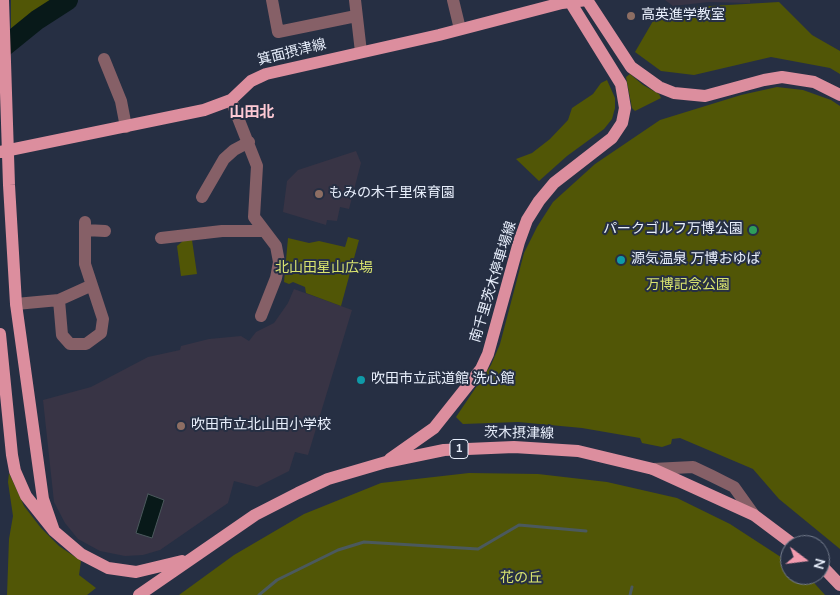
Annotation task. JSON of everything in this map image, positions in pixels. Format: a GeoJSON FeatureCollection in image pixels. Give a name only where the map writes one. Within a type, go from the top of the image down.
{"type":"FeatureCollection","features":[{"type":"Feature","properties":{"kind":"main road"},"geometry":{"type":"LineString","coordinates":[[3,0],[5,70],[4,151],[16,304],[43,499],[54,531]]}},
{"type":"Feature","properties":{"kind":"main road"},"geometry":{"type":"LineString","coordinates":[[587,0],[631,67],[658,87],[674,93],[705,96],[782,77],[814,82],[840,95]]}},
{"type":"Feature","properties":{"kind":"main road","name":"箕面摂津線"},"geometry":{"type":"LineString","coordinates":[[4,151],[204,110],[231,100],[251,81],[262,75],[460,29],[570,1],[587,0]]}},
{"type":"Feature","properties":{"kind":"main road","name":"南千里茨木停車場線"},"geometry":{"type":"LineString","coordinates":[[386,462],[434,428],[481,369],[488,354],[527,220],[554,183],[612,138],[622,123],[625,108],[621,84],[570,1]]}},
{"type":"Feature","properties":{"kind":"main road"},"geometry":{"type":"LineString","coordinates":[[0,334],[10,443],[15,471],[26,496],[54,531],[81,554],[108,568],[136,572],[192,558]]}},
{"type":"Feature","properties":{"kind":"main road","name":"茨木摂津線"},"geometry":{"type":"LineString","coordinates":[[139,595],[255,515],[298,492],[328,479],[386,462],[444,450],[514,447],[578,451],[653,469],[754,515],[781,535]]}},
{"type":"Feature","properties":{"kind":"main road"},"geometry":{"type":"LineString","coordinates":[[830,574],[840,585]]}},
{"type":"Feature","properties":{"kind":"street"},"geometry":{"type":"LineString","coordinates":[[272,0],[278,32],[356,16]]}},
{"type":"Feature","properties":{"kind":"street"},"geometry":{"type":"LineString","coordinates":[[355,0],[361,52]]}},
{"type":"Feature","properties":{"kind":"street"},"geometry":{"type":"LineString","coordinates":[[453,0],[460,29]]}},
{"type":"Feature","properties":{"kind":"street"},"geometry":{"type":"LineString","coordinates":[[104,59],[121,101],[126,127]]}},
{"type":"Feature","properties":{"kind":"street"},"geometry":{"type":"LineString","coordinates":[[231,100],[257,166],[254,217],[276,246],[279,262],[276,278],[261,316]]}},
{"type":"Feature","properties":{"kind":"street"},"geometry":{"type":"LineString","coordinates":[[202,197],[224,159],[234,150],[249,142]]}},
{"type":"Feature","properties":{"kind":"street"},"geometry":{"type":"LineString","coordinates":[[59,300],[62,335],[70,344],[86,344],[101,333],[103,319],[90,286],[85,264],[86,226],[105,231]]}},
{"type":"Feature","properties":{"kind":"street"},"geometry":{"type":"LineString","coordinates":[[161,238],[222,231],[263,231]]}},
{"type":"Feature","properties":{"kind":"street"},"geometry":{"type":"LineString","coordinates":[[16,304],[59,300],[90,286]]}},
{"type":"Feature","properties":{"kind":"street"},"geometry":{"type":"LineString","coordinates":[[653,469],[693,467],[734,488],[754,515]]}},
{"type":"Feature","properties":{"kind":"shaded area"},"geometry":{"type":"Polygon","coordinates":[[[665,0],[750,0],[750,3],[709,2],[673,6],[665,0]]]}},
{"type":"Feature","properties":{"kind":"shaded area","name":"もみの木千里保育園"},"geometry":{"type":"Polygon","coordinates":[[[356,151],[361,163],[349,209],[340,207],[337,221],[327,220],[326,225],[283,212],[287,181],[298,170],[356,151]]]}},
{"type":"Feature","properties":{"kind":"shaded area","name":"吹田市立北山田小学校"},"geometry":{"type":"Polygon","coordinates":[[[294,289],[352,310],[308,455],[295,452],[289,471],[257,487],[234,481],[228,503],[160,550],[143,555],[125,556],[100,551],[78,539],[65,523],[54,502],[43,400],[91,387],[148,357],[180,350],[181,346],[209,339],[241,336],[249,341],[256,332],[274,323],[288,303],[294,289]]]}},
{"type":"Feature","properties":{"kind":"shaded area"},"geometry":{"type":"Polygon","coordinates":[[[148,494],[164,500],[152,538],[136,533],[148,494]]]}},
{"type":"Feature","properties":{"kind":"green space"},"geometry":{"type":"Polygon","coordinates":[[[11,0],[57,0],[11,33],[11,0]]]}},
{"type":"Feature","properties":{"kind":"green space"},"geometry":{"type":"Polygon","coordinates":[[[779,2],[812,35],[840,51],[840,74],[830,68],[771,57],[694,75],[661,71],[635,52],[660,9],[779,2]]]}},
{"type":"Feature","properties":{"kind":"green space"},"geometry":{"type":"Polygon","coordinates":[[[630,74],[643,85],[659,94],[661,98],[635,111],[632,108],[626,77],[630,74]]]}},
{"type":"Feature","properties":{"kind":"green space"},"geometry":{"type":"Polygon","coordinates":[[[607,80],[615,98],[612,119],[604,129],[567,156],[539,181],[516,159],[532,153],[550,139],[568,120],[572,108],[593,94],[601,83],[607,80]]]}},
{"type":"Feature","properties":{"kind":"green space","name":"万博記念公園"},"geometry":{"type":"Polygon","coordinates":[[[777,87],[803,90],[831,100],[840,106],[840,549],[830,541],[830,535],[823,535],[779,499],[753,469],[680,438],[672,439],[671,444],[662,447],[642,443],[640,438],[582,428],[518,422],[463,424],[456,417],[491,365],[500,344],[524,253],[537,227],[553,202],[595,164],[660,120],[741,95],[777,87]]]}},
{"type":"Feature","properties":{"kind":"green space","name":"北山田星山広場"},"geometry":{"type":"Polygon","coordinates":[[[348,237],[359,240],[341,306],[306,293],[305,287],[293,282],[289,284],[284,282],[288,238],[309,243],[319,241],[345,247],[348,237]]]}},
{"type":"Feature","properties":{"kind":"green space"},"geometry":{"type":"Polygon","coordinates":[[[184,240],[192,240],[197,274],[181,276],[177,246],[184,240]]]}},
{"type":"Feature","properties":{"kind":"green space"},"geometry":{"type":"Polygon","coordinates":[[[9,473],[24,506],[41,528],[59,546],[81,561],[79,575],[96,588],[87,595],[7,595],[9,539],[13,516],[8,482],[9,473]]]}},
{"type":"Feature","properties":{"kind":"green space","name":"花の丘"},"geometry":{"type":"Polygon","coordinates":[[[469,473],[538,474],[607,482],[677,498],[730,524],[780,556],[780,585],[816,585],[825,595],[179,595],[234,555],[304,514],[381,483],[469,473]]]}},
{"type":"Feature","properties":{"kind":"waterway"},"geometry":{"type":"LineString","coordinates":[[0,50],[37,20],[68,0]]}},
{"type":"Feature","properties":{"kind":"waterway"},"geometry":{"type":"LineString","coordinates":[[259,595],[277,580],[338,550],[364,542],[478,549],[519,525],[586,531]]}},
{"type":"Feature","properties":{"kind":"waterway"},"geometry":{"type":"LineString","coordinates":[[630,595],[632,587]]}},
{"type":"Feature","properties":{"kind":"place","name":"高英進学教室"},"geometry":{"type":"Point","coordinates":[631,16]}},
{"type":"Feature","properties":{"kind":"place","name":"もみの木千里保育園"},"geometry":{"type":"Point","coordinates":[319,194]}},
{"type":"Feature","properties":{"kind":"place","name":"パークゴルフ万博公園"},"geometry":{"type":"Point","coordinates":[753,230]}},
{"type":"Feature","properties":{"kind":"place","name":"源気温泉 万博おゆば"},"geometry":{"type":"Point","coordinates":[621,260]}},
{"type":"Feature","properties":{"kind":"place","name":"吹田市立武道館 洗心館"},"geometry":{"type":"Point","coordinates":[361,380]}},
{"type":"Feature","properties":{"kind":"place","name":"吹田市立北山田小学校"},"geometry":{"type":"Point","coordinates":[181,426]}},
{"type":"Feature","properties":{"kind":"district","name":"山田北"},"geometry":{"type":"Point","coordinates":[252,113]}}]}
